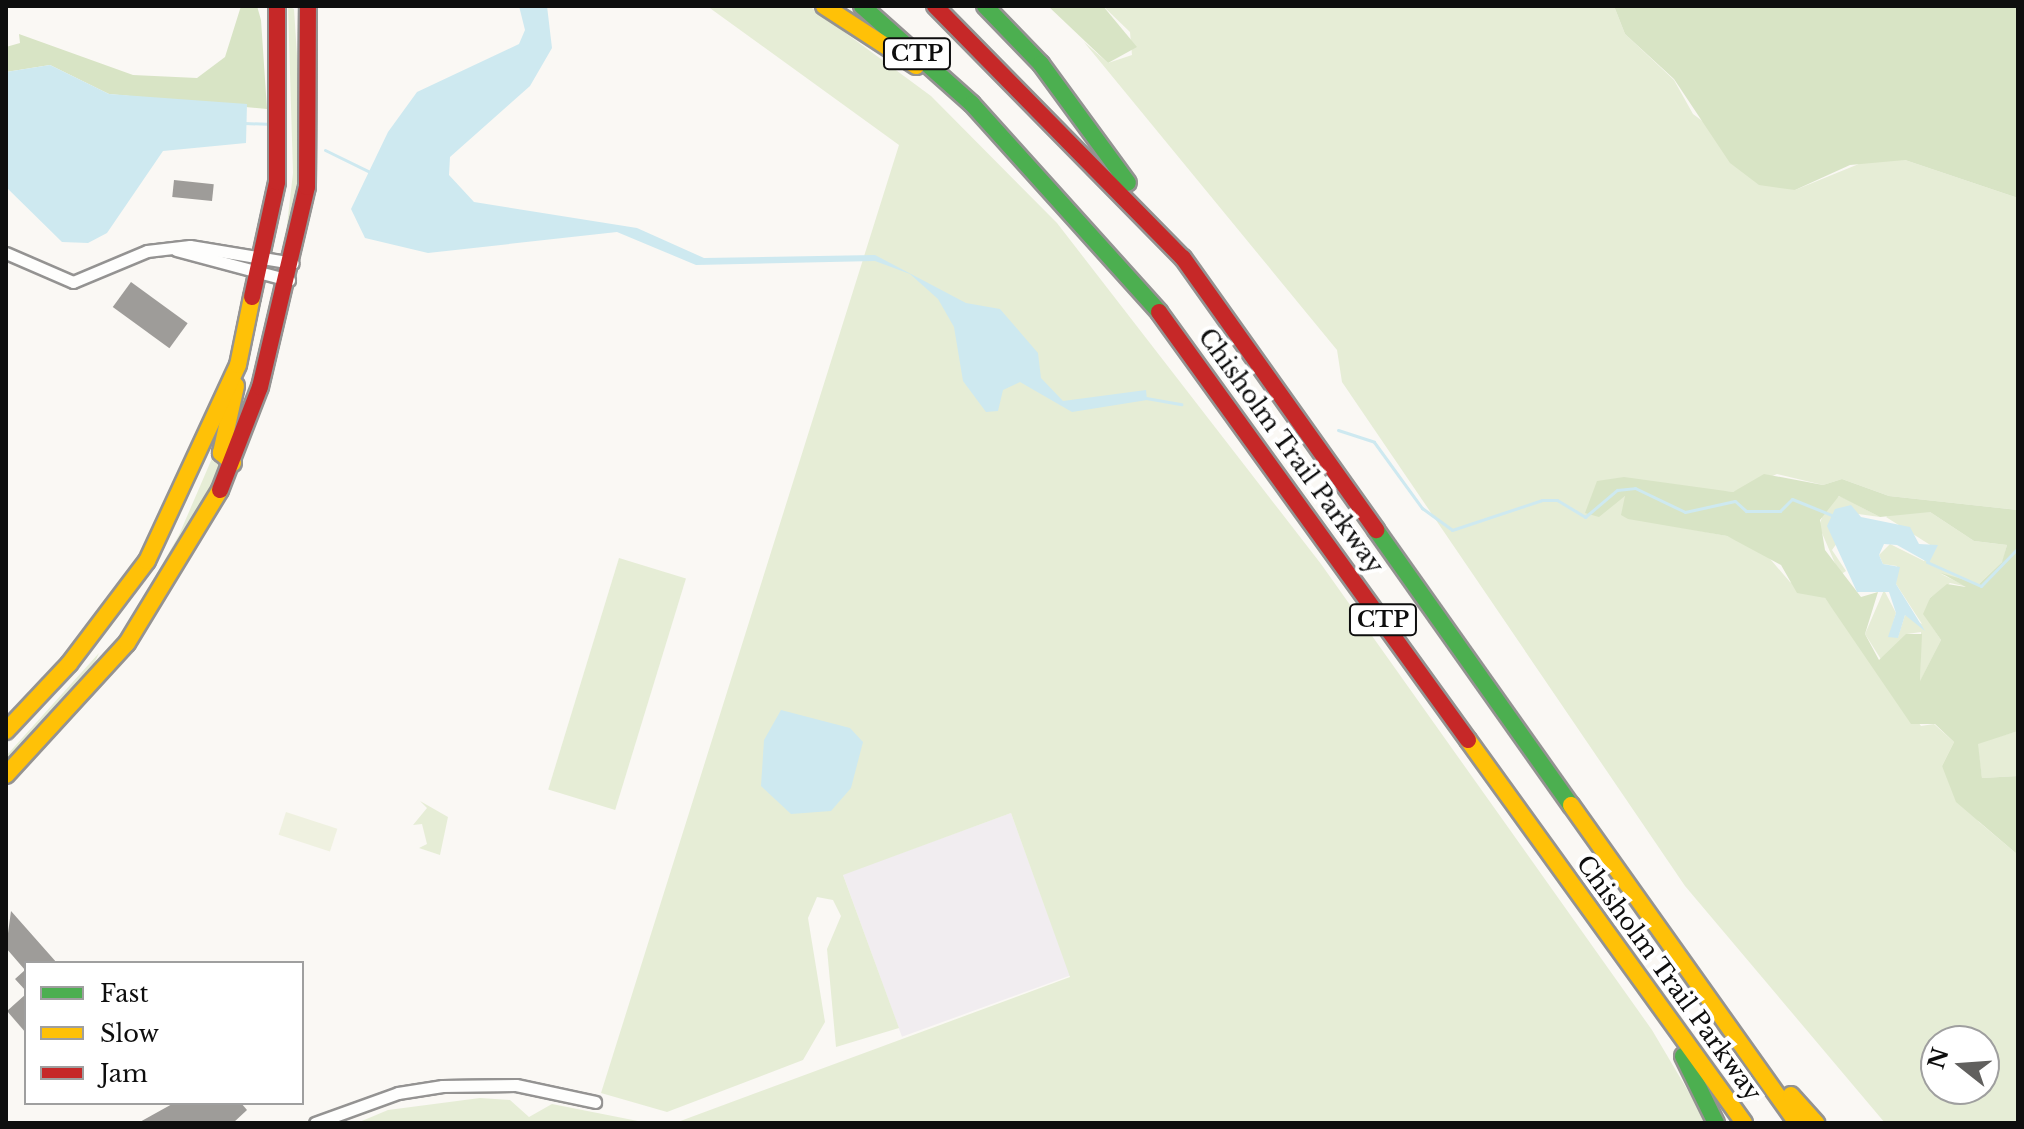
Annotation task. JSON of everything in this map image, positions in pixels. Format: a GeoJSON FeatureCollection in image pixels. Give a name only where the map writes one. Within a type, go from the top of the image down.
{"type":"FeatureCollection","features":[{"type":"Feature","properties":{"kind":"main road"},"geometry":{"type":"LineString","coordinates":[[233,463],[221,453],[238,365],[261,275],[279,161],[277,6]]}},
{"type":"Feature","properties":{"kind":"main road"},"geometry":{"type":"LineString","coordinates":[[6,775],[127,643],[167,588],[233,463],[291,272],[310,157],[308,6]]}},
{"type":"Feature","properties":{"kind":"main road"},"geometry":{"type":"LineString","coordinates":[[824,6],[972,104]]}},
{"type":"Feature","properties":{"kind":"main road","name":"Chisholm Trail Parkway"},"geometry":{"type":"LineString","coordinates":[[862,6],[972,104],[1160,311],[1744,1123]]}},
{"type":"Feature","properties":{"kind":"main road","name":"Chisholm Trail Parkway"},"geometry":{"type":"LineString","coordinates":[[935,6],[1183,258],[1797,1123]]}},
{"type":"Feature","properties":{"kind":"main road"},"geometry":{"type":"LineString","coordinates":[[985,6],[1041,64],[1183,258]]}},
{"type":"Feature","properties":{"kind":"main road"},"geometry":{"type":"LineString","coordinates":[[6,731],[104,623],[178,507],[238,365]]}},
{"type":"Feature","properties":{"kind":"main road"},"geometry":{"type":"LineString","coordinates":[[104,623],[127,643]]}},
{"type":"Feature","properties":{"kind":"main road"},"geometry":{"type":"LineString","coordinates":[[1659,1006],[1716,1123]]}},
{"type":"Feature","properties":{"kind":"main road"},"geometry":{"type":"LineString","coordinates":[[1732,1030],[1816,1123]]}},
{"type":"Feature","properties":{"kind":"street"},"geometry":{"type":"LineString","coordinates":[[176,250],[261,275],[291,272]]}},
{"type":"Feature","properties":{"kind":"street"},"geometry":{"type":"LineString","coordinates":[[6,253],[73,282],[147,251],[176,250],[264,258],[291,272]]}},
{"type":"Feature","properties":{"kind":"street"},"geometry":{"type":"LineString","coordinates":[[315,1123],[398,1093],[442,1086],[516,1085],[595,1102]]}},
{"type":"Feature","properties":{"kind":"shaded area"},"geometry":{"type":"Polygon","coordinates":[[[1011,813],[1070,976],[902,1037],[843,874],[1011,813]]]}},
{"type":"Feature","properties":{"kind":"green space"},"geometry":{"type":"Polygon","coordinates":[[[241,6],[257,6],[261,20],[267,109],[109,94],[50,65],[6,72],[6,47],[20,43],[19,34],[133,75],[197,78],[225,57],[241,6]]]}},
{"type":"Feature","properties":{"kind":"green space"},"geometry":{"type":"Polygon","coordinates":[[[288,6],[294,9],[301,117],[299,181],[284,251],[293,173],[288,6]]]}},
{"type":"Feature","properties":{"kind":"green space"},"geometry":{"type":"Polygon","coordinates":[[[707,6],[809,6],[931,96],[1057,223],[1321,564],[1652,1030],[1707,1123],[675,1123],[1070,977],[1011,813],[843,875],[899,1028],[836,1047],[827,949],[841,916],[833,900],[817,897],[808,918],[825,1022],[803,1060],[667,1112],[601,1093],[899,145],[707,6]]]}},
{"type":"Feature","properties":{"kind":"green space"},"geometry":{"type":"Polygon","coordinates":[[[1048,6],[1103,6],[1137,47],[1108,63],[1048,6]]]}},
{"type":"Feature","properties":{"kind":"green space"},"geometry":{"type":"Polygon","coordinates":[[[1103,6],[1614,6],[1625,34],[1674,80],[1693,114],[1795,190],[1871,159],[1905,160],[2018,198],[2018,510],[1889,496],[1842,479],[1823,485],[1777,474],[1733,492],[1597,481],[1608,507],[1625,496],[1647,521],[1727,536],[1765,553],[1790,582],[1825,598],[1921,726],[1934,724],[1954,742],[1942,766],[1979,822],[2018,855],[2018,1123],[1885,1123],[1685,886],[1342,382],[1337,350],[1084,42],[1108,63],[1132,55],[1130,32],[1103,6]]]}},
{"type":"Feature","properties":{"kind":"green space"},"geometry":{"type":"Polygon","coordinates":[[[1614,6],[2018,6],[2018,198],[1905,160],[1850,165],[1795,190],[1759,185],[1730,163],[1674,79],[1625,34],[1614,6]]]}},
{"type":"Feature","properties":{"kind":"green space"},"geometry":{"type":"Polygon","coordinates":[[[216,449],[223,465],[188,534],[129,622],[179,535],[216,449]]]}},
{"type":"Feature","properties":{"kind":"green space"},"geometry":{"type":"Polygon","coordinates":[[[1764,474],[1823,485],[1842,479],[1889,496],[2018,510],[2018,731],[1978,744],[1982,778],[2018,776],[2018,855],[1956,802],[1942,766],[1954,742],[1935,724],[1911,724],[1825,598],[1797,593],[1781,565],[1727,536],[1628,519],[1621,515],[1625,496],[1599,517],[1585,513],[1597,481],[1624,477],[1733,492],[1764,474]],[[1839,496],[1820,520],[1825,550],[1861,597],[1878,592],[1865,634],[1879,660],[1906,634],[1922,634],[1920,681],[1941,640],[1923,614],[1930,598],[1947,584],[1966,587],[1941,573],[1979,584],[2002,562],[2007,545],[1974,541],[1930,512],[1880,517],[1839,496]]]}},
{"type":"Feature","properties":{"kind":"green space"},"geometry":{"type":"Polygon","coordinates":[[[1840,496],[1880,517],[1858,514],[1832,550],[1846,571],[1840,575],[1819,526],[1827,503],[1840,496]]]}},
{"type":"Feature","properties":{"kind":"green space"},"geometry":{"type":"Polygon","coordinates":[[[1893,512],[1930,512],[1974,541],[2007,545],[2003,561],[1979,584],[1941,574],[1968,587],[1950,583],[1930,598],[1925,616],[1941,640],[1920,682],[1921,632],[1907,634],[1882,661],[1865,634],[1884,590],[1896,613],[1889,637],[1898,637],[1905,615],[1922,624],[1896,584],[1897,566],[1883,564],[1879,555],[1890,544],[1924,561],[1935,548],[1886,517],[1893,512]]]}},
{"type":"Feature","properties":{"kind":"green space"},"geometry":{"type":"Polygon","coordinates":[[[619,558],[686,578],[615,810],[548,789],[619,558]]]}},
{"type":"Feature","properties":{"kind":"green space"},"geometry":{"type":"Polygon","coordinates":[[[99,653],[94,664],[6,764],[6,756],[99,653]]]}},
{"type":"Feature","properties":{"kind":"green space"},"geometry":{"type":"Polygon","coordinates":[[[2018,731],[2018,776],[1982,778],[1977,743],[2018,731]]]}},
{"type":"Feature","properties":{"kind":"green space"},"geometry":{"type":"Polygon","coordinates":[[[420,801],[448,817],[440,855],[419,848],[427,844],[422,824],[413,825],[427,808],[420,801]]]}},
{"type":"Feature","properties":{"kind":"green space"},"geometry":{"type":"Polygon","coordinates":[[[286,812],[337,829],[330,852],[279,835],[286,812]]]}},
{"type":"Feature","properties":{"kind":"green space"},"geometry":{"type":"Polygon","coordinates":[[[480,1098],[510,1100],[529,1117],[552,1104],[648,1123],[357,1123],[388,1110],[480,1098]]]}},
{"type":"Feature","properties":{"kind":"water"},"geometry":{"type":"Polygon","coordinates":[[[519,6],[547,6],[552,48],[530,86],[450,157],[449,175],[474,202],[637,228],[704,258],[875,255],[966,303],[1000,309],[1038,353],[1041,378],[1063,401],[1146,390],[1147,400],[1072,412],[1020,382],[1003,390],[998,411],[986,412],[963,381],[954,327],[938,299],[910,274],[875,261],[696,265],[617,232],[428,253],[365,238],[351,209],[388,132],[417,92],[519,44],[525,30],[519,6]]]}},
{"type":"Feature","properties":{"kind":"water"},"geometry":{"type":"Polygon","coordinates":[[[50,65],[109,94],[247,104],[246,143],[163,151],[107,233],[88,243],[62,242],[6,187],[6,72],[50,65]]]}},
{"type":"Feature","properties":{"kind":"water"},"geometry":{"type":"Polygon","coordinates":[[[1851,505],[1861,517],[1910,527],[1919,544],[1938,545],[1929,563],[1897,545],[1884,544],[1879,555],[1883,564],[1900,567],[1896,584],[1925,631],[1905,615],[1898,638],[1888,637],[1896,613],[1889,592],[1857,592],[1827,526],[1835,509],[1851,505]]]}},
{"type":"Feature","properties":{"kind":"water"},"geometry":{"type":"Polygon","coordinates":[[[781,710],[850,728],[863,742],[851,788],[831,811],[791,814],[761,786],[764,740],[781,710]]]}},
{"type":"Feature","properties":{"kind":"building"},"geometry":{"type":"Polygon","coordinates":[[[174,180],[214,184],[212,201],[172,197],[174,180]]]}},
{"type":"Feature","properties":{"kind":"building"},"geometry":{"type":"Polygon","coordinates":[[[131,282],[188,323],[169,348],[113,307],[131,282]]]}},
{"type":"Feature","properties":{"kind":"building"},"geometry":{"type":"Polygon","coordinates":[[[11,911],[55,961],[24,961],[24,969],[6,948],[11,911]]]}},
{"type":"Feature","properties":{"kind":"building"},"geometry":{"type":"Polygon","coordinates":[[[24,971],[24,989],[15,979],[24,971]]]}},
{"type":"Feature","properties":{"kind":"building"},"geometry":{"type":"Polygon","coordinates":[[[24,996],[24,1031],[7,1011],[24,996]]]}},
{"type":"Feature","properties":{"kind":"building"},"geometry":{"type":"Polygon","coordinates":[[[170,1105],[243,1105],[247,1110],[233,1123],[138,1123],[170,1105]]]}},
{"type":"Feature","properties":{"kind":"waterway"},"geometry":{"type":"LineString","coordinates":[[244,123],[267,124]]}},
{"type":"Feature","properties":{"kind":"waterway"},"geometry":{"type":"LineString","coordinates":[[325,150],[372,173]]}},
{"type":"Feature","properties":{"kind":"waterway"},"geometry":{"type":"LineString","coordinates":[[1146,398],[1181,404]]}},
{"type":"Feature","properties":{"kind":"waterway"},"geometry":{"type":"LineString","coordinates":[[1338,430],[1374,442],[1422,508],[1452,530],[1542,500],[1557,500],[1585,517],[1617,490],[1635,488],[1685,512],[1735,501],[1746,511],[1780,511],[1792,499],[1834,516]]}},
{"type":"Feature","properties":{"kind":"waterway"},"geometry":{"type":"LineString","coordinates":[[1927,562],[1981,586],[2018,548]]}},
{"type":"Feature","properties":{"kind":"traffic: fast"},"geometry":{"type":"LineString","coordinates":[[862,6],[972,104],[1159,312]]}},
{"type":"Feature","properties":{"kind":"traffic: fast"},"geometry":{"type":"LineString","coordinates":[[985,6],[1041,64],[1128,183]]}},
{"type":"Feature","properties":{"kind":"traffic: fast"},"geometry":{"type":"LineString","coordinates":[[1376,530],[1571,805]]}},
{"type":"Feature","properties":{"kind":"traffic: fast"},"geometry":{"type":"LineString","coordinates":[[1683,1056],[1716,1123]]}},
{"type":"Feature","properties":{"kind":"traffic: slow"},"geometry":{"type":"LineString","coordinates":[[824,6],[916,66]]}},
{"type":"Feature","properties":{"kind":"traffic: slow"},"geometry":{"type":"LineString","coordinates":[[6,731],[69,664],[147,561],[238,365],[252,297]]}},
{"type":"Feature","properties":{"kind":"traffic: slow"},"geometry":{"type":"LineString","coordinates":[[233,463],[221,453],[236,386]]}},
{"type":"Feature","properties":{"kind":"traffic: slow"},"geometry":{"type":"LineString","coordinates":[[6,775],[127,643],[220,490]]}},
{"type":"Feature","properties":{"kind":"traffic: slow"},"geometry":{"type":"LineString","coordinates":[[1468,740],[1744,1123]]}},
{"type":"Feature","properties":{"kind":"traffic: slow"},"geometry":{"type":"LineString","coordinates":[[1571,805],[1797,1123]]}},
{"type":"Feature","properties":{"kind":"traffic: slow"},"geometry":{"type":"LineString","coordinates":[[1791,1095],[1816,1123]]}},
{"type":"Feature","properties":{"kind":"traffic: jam"},"geometry":{"type":"LineString","coordinates":[[252,297],[277,182],[277,6]]}},
{"type":"Feature","properties":{"kind":"traffic: jam"},"geometry":{"type":"LineString","coordinates":[[220,490],[260,387],[307,187],[308,6]]}},
{"type":"Feature","properties":{"kind":"traffic: jam"},"geometry":{"type":"LineString","coordinates":[[935,6],[1183,258],[1376,530]]}},
{"type":"Feature","properties":{"kind":"traffic: jam"},"geometry":{"type":"LineString","coordinates":[[1159,312],[1468,740]]}}]}
